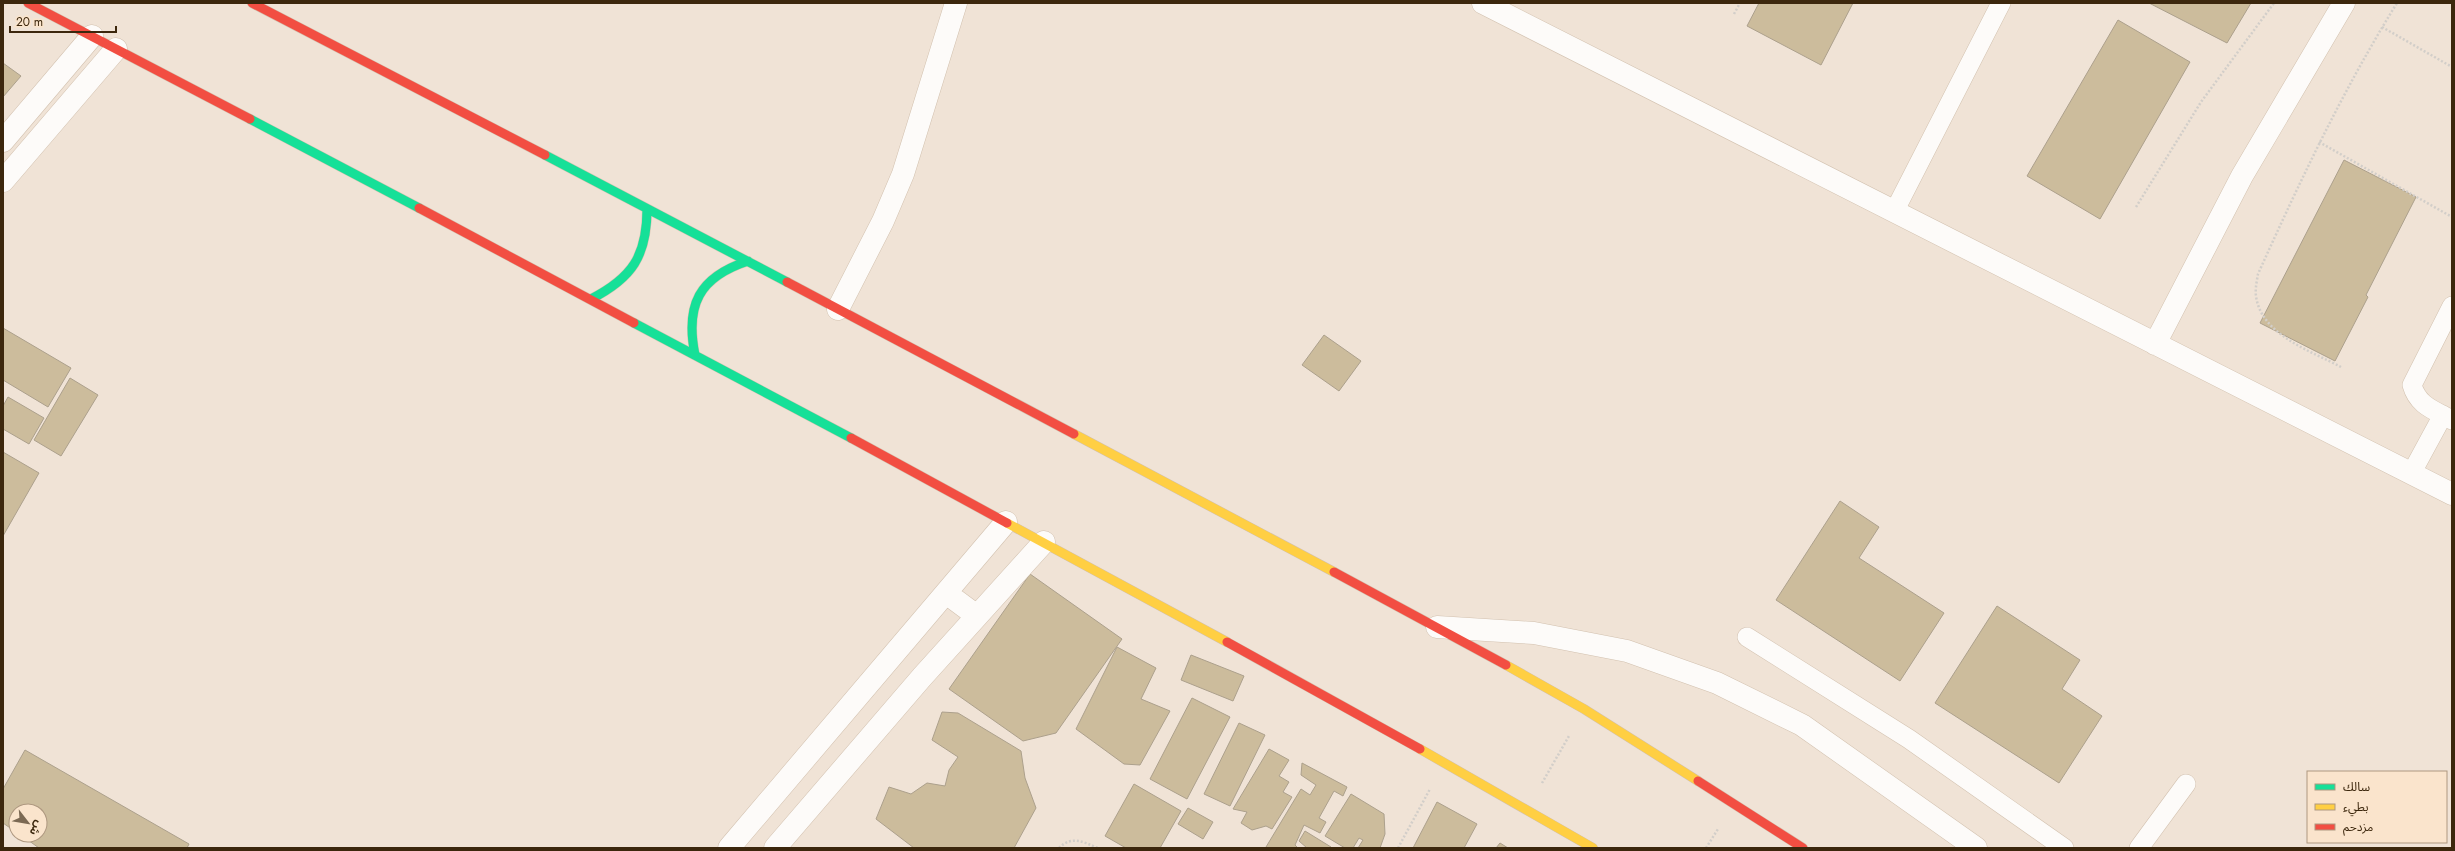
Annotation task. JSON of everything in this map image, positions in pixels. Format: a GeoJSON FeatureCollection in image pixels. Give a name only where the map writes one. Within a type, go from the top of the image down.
{"type":"FeatureCollection","features":[{"type":"Feature","properties":{"kind":"street"},"geometry":{"type":"LineString","coordinates":[[28,3],[591,299],[1044,542],[1445,762],[1593,848]]}},
{"type":"Feature","properties":{"kind":"street"},"geometry":{"type":"LineString","coordinates":[[252,3],[838,309],[1438,627],[1584,709],[1803,848]]}},
{"type":"Feature","properties":{"kind":"street"},"geometry":{"type":"LineString","coordinates":[[838,309],[883,222],[903,174],[956,3]]}},
{"type":"Feature","properties":{"kind":"street"},"geometry":{"type":"LineString","coordinates":[[1483,3],[2452,494]]}},
{"type":"Feature","properties":{"kind":"street"},"geometry":{"type":"LineString","coordinates":[[2155,344],[2242,176],[2344,3]]}},
{"type":"Feature","properties":{"kind":"street"},"geometry":{"type":"LineString","coordinates":[[3,141],[92,36]]}},
{"type":"Feature","properties":{"kind":"street"},"geometry":{"type":"LineString","coordinates":[[3,181],[116,49]]}},
{"type":"Feature","properties":{"kind":"street"},"geometry":{"type":"LineString","coordinates":[[591,299],[609,291],[625,278],[637,262],[645,246],[648,227],[647,209]]}},
{"type":"Feature","properties":{"kind":"street"},"geometry":{"type":"LineString","coordinates":[[695,355],[690,338],[690,320],[694,303],[703,287],[720,271],[731,266],[748,262]]}},
{"type":"Feature","properties":{"kind":"street"},"geometry":{"type":"LineString","coordinates":[[729,848],[1006,522]]}},
{"type":"Feature","properties":{"kind":"street"},"geometry":{"type":"LineString","coordinates":[[775,848],[977,616],[1044,542]]}},
{"type":"Feature","properties":{"kind":"street"},"geometry":{"type":"LineString","coordinates":[[946,592],[977,616]]}},
{"type":"Feature","properties":{"kind":"street"},"geometry":{"type":"LineString","coordinates":[[1438,627],[1534,632],[1627,651],[1717,683],[1802,725],[1976,848]]}},
{"type":"Feature","properties":{"kind":"lane"},"geometry":{"type":"LineString","coordinates":[[1894,212],[2001,3]]}},
{"type":"Feature","properties":{"kind":"lane"},"geometry":{"type":"LineString","coordinates":[[2411,474],[2448,418],[2424,405],[2415,397],[2412,385],[2452,306]]}},
{"type":"Feature","properties":{"kind":"lane"},"geometry":{"type":"LineString","coordinates":[[1747,637],[1909,739],[2064,848]]}},
{"type":"Feature","properties":{"kind":"lane"},"geometry":{"type":"LineString","coordinates":[[2139,848],[2186,784]]}},
{"type":"Feature","properties":{"kind":"path"},"geometry":{"type":"LineString","coordinates":[[1734,14],[1740,3]]}},
{"type":"Feature","properties":{"kind":"path"},"geometry":{"type":"LineString","coordinates":[[2136,207],[2201,102],[2274,3]]}},
{"type":"Feature","properties":{"kind":"path"},"geometry":{"type":"LineString","coordinates":[[2341,367],[2277,333],[2264,316],[2256,296],[2258,274],[2319,142],[2382,27],[2397,3]]}},
{"type":"Feature","properties":{"kind":"path"},"geometry":{"type":"LineString","coordinates":[[2382,27],[2452,67]]}},
{"type":"Feature","properties":{"kind":"path"},"geometry":{"type":"LineString","coordinates":[[2319,142],[2452,217]]}},
{"type":"Feature","properties":{"kind":"path"},"geometry":{"type":"LineString","coordinates":[[1527,810],[1584,709]]}},
{"type":"Feature","properties":{"kind":"path"},"geometry":{"type":"LineString","coordinates":[[1398,848],[1445,762]]}},
{"type":"Feature","properties":{"kind":"path"},"geometry":{"type":"LineString","coordinates":[[1059,848],[1071,840],[1079,840],[1098,848]]}},
{"type":"Feature","properties":{"kind":"building"},"geometry":{"type":"Polygon","coordinates":[[[1759,3],[1853,3],[1821,65],[1747,26],[1759,3]]]}},
{"type":"Feature","properties":{"kind":"building"},"geometry":{"type":"Polygon","coordinates":[[[2149,3],[2251,3],[2227,43],[2149,3]]]}},
{"type":"Feature","properties":{"kind":"building"},"geometry":{"type":"Polygon","coordinates":[[[2118,20],[2190,62],[2100,219],[2027,176],[2118,20]]]}},
{"type":"Feature","properties":{"kind":"building"},"geometry":{"type":"Polygon","coordinates":[[[3,63],[21,76],[3,97],[3,63]]]}},
{"type":"Feature","properties":{"kind":"building"},"geometry":{"type":"Polygon","coordinates":[[[2344,160],[2416,197],[2366,295],[2368,297],[2335,361],[2260,323],[2344,160]]]}},
{"type":"Feature","properties":{"kind":"building"},"geometry":{"type":"Polygon","coordinates":[[[3,328],[71,368],[48,407],[3,380],[3,328]]]}},
{"type":"Feature","properties":{"kind":"building"},"geometry":{"type":"Polygon","coordinates":[[[1324,335],[1361,361],[1339,391],[1302,365],[1324,335]]]}},
{"type":"Feature","properties":{"kind":"building"},"geometry":{"type":"Polygon","coordinates":[[[70,378],[98,395],[61,456],[34,440],[70,378]]]}},
{"type":"Feature","properties":{"kind":"building"},"geometry":{"type":"Polygon","coordinates":[[[8,397],[44,418],[29,444],[3,429],[3,406],[8,397]]]}},
{"type":"Feature","properties":{"kind":"building"},"geometry":{"type":"Polygon","coordinates":[[[3,452],[39,473],[3,536],[3,452]]]}},
{"type":"Feature","properties":{"kind":"building"},"geometry":{"type":"Polygon","coordinates":[[[1840,501],[1879,527],[1859,558],[1944,613],[1900,681],[1776,600],[1840,501]]]}},
{"type":"Feature","properties":{"kind":"building"},"geometry":{"type":"Polygon","coordinates":[[[1030,574],[1122,639],[1056,733],[1023,741],[949,689],[1030,574]]]}},
{"type":"Feature","properties":{"kind":"building"},"geometry":{"type":"Polygon","coordinates":[[[1997,606],[2080,660],[2062,689],[2102,716],[2059,783],[1935,703],[1997,606]]]}},
{"type":"Feature","properties":{"kind":"building"},"geometry":{"type":"Polygon","coordinates":[[[1117,647],[1156,668],[1141,699],[1170,711],[1140,765],[1124,764],[1076,729],[1117,647]]]}},
{"type":"Feature","properties":{"kind":"building"},"geometry":{"type":"Polygon","coordinates":[[[1191,655],[1244,676],[1233,701],[1181,680],[1191,655]]]}},
{"type":"Feature","properties":{"kind":"building"},"geometry":{"type":"Polygon","coordinates":[[[1192,698],[1230,717],[1187,799],[1150,779],[1192,698]]]}},
{"type":"Feature","properties":{"kind":"building"},"geometry":{"type":"Polygon","coordinates":[[[942,712],[958,713],[1021,751],[1025,778],[1036,808],[1014,848],[914,848],[876,819],[889,787],[911,794],[927,783],[945,786],[949,770],[958,757],[932,740],[942,712]]]}},
{"type":"Feature","properties":{"kind":"building"},"geometry":{"type":"Polygon","coordinates":[[[1239,723],[1265,735],[1230,806],[1204,794],[1239,723]]]}},
{"type":"Feature","properties":{"kind":"building"},"geometry":{"type":"Polygon","coordinates":[[[1269,749],[1289,760],[1279,776],[1289,782],[1283,792],[1292,797],[1272,829],[1266,826],[1252,830],[1241,823],[1247,812],[1233,809],[1269,749]]]}},
{"type":"Feature","properties":{"kind":"building"},"geometry":{"type":"Polygon","coordinates":[[[25,750],[189,844],[187,848],[39,848],[32,843],[48,843],[48,803],[8,803],[8,826],[3,823],[3,789],[25,750]]]}},
{"type":"Feature","properties":{"kind":"building"},"geometry":{"type":"Polygon","coordinates":[[[1302,763],[1347,787],[1343,796],[1334,791],[1319,818],[1326,822],[1320,833],[1304,825],[1295,845],[1298,848],[1268,848],[1266,847],[1301,789],[1310,795],[1316,785],[1301,775],[1302,763]]]}},
{"type":"Feature","properties":{"kind":"building"},"geometry":{"type":"Polygon","coordinates":[[[1134,784],[1181,811],[1160,848],[1126,848],[1105,836],[1134,784]]]}},
{"type":"Feature","properties":{"kind":"building"},"geometry":{"type":"Polygon","coordinates":[[[1351,794],[1384,814],[1385,834],[1380,848],[1358,848],[1363,840],[1359,838],[1353,848],[1345,848],[1325,836],[1351,794]]]}},
{"type":"Feature","properties":{"kind":"building"},"geometry":{"type":"Polygon","coordinates":[[[1437,802],[1477,824],[1464,848],[1413,848],[1437,802]]]}},
{"type":"Feature","properties":{"kind":"building"},"geometry":{"type":"Polygon","coordinates":[[[1188,808],[1213,822],[1203,839],[1178,824],[1188,808]]]}},
{"type":"Feature","properties":{"kind":"building"},"geometry":{"type":"Polygon","coordinates":[[[1305,831],[1331,847],[1307,848],[1299,841],[1305,831]]]}},
{"type":"Feature","properties":{"kind":"building"},"geometry":{"type":"Polygon","coordinates":[[[1500,843],[1508,848],[1496,848],[1500,843]]]}},
{"type":"Feature","properties":{"kind":"traffic: fast"},"geometry":{"type":"LineString","coordinates":[[250,119],[419,208]]}},
{"type":"Feature","properties":{"kind":"traffic: fast"},"geometry":{"type":"LineString","coordinates":[[545,155],[787,282]]}},
{"type":"Feature","properties":{"kind":"traffic: fast"},"geometry":{"type":"LineString","coordinates":[[591,299],[617,283],[627,274],[634,264],[640,253],[644,240],[647,209]]}},
{"type":"Feature","properties":{"kind":"traffic: fast"},"geometry":{"type":"LineString","coordinates":[[695,355],[692,337],[692,321],[694,308],[699,295],[718,275],[748,261]]}},
{"type":"Feature","properties":{"kind":"traffic: fast"},"geometry":{"type":"LineString","coordinates":[[634,323],[851,438]]}},
{"type":"Feature","properties":{"kind":"traffic: slow"},"geometry":{"type":"LineString","coordinates":[[1074,434],[1334,572]]}},
{"type":"Feature","properties":{"kind":"traffic: slow"},"geometry":{"type":"LineString","coordinates":[[1007,523],[1227,642]]}},
{"type":"Feature","properties":{"kind":"traffic: slow"},"geometry":{"type":"LineString","coordinates":[[1506,665],[1584,709],[1698,781]]}},
{"type":"Feature","properties":{"kind":"traffic: slow"},"geometry":{"type":"LineString","coordinates":[[1420,749],[1593,848]]}},
{"type":"Feature","properties":{"kind":"traffic: jam"},"geometry":{"type":"LineString","coordinates":[[28,3],[250,119]]}},
{"type":"Feature","properties":{"kind":"traffic: jam"},"geometry":{"type":"LineString","coordinates":[[252,3],[545,155]]}},
{"type":"Feature","properties":{"kind":"traffic: jam"},"geometry":{"type":"LineString","coordinates":[[419,208],[634,323]]}},
{"type":"Feature","properties":{"kind":"traffic: jam"},"geometry":{"type":"LineString","coordinates":[[787,282],[1074,434]]}},
{"type":"Feature","properties":{"kind":"traffic: jam"},"geometry":{"type":"LineString","coordinates":[[851,438],[1007,523]]}},
{"type":"Feature","properties":{"kind":"traffic: jam"},"geometry":{"type":"LineString","coordinates":[[1334,572],[1506,665]]}},
{"type":"Feature","properties":{"kind":"traffic: jam"},"geometry":{"type":"LineString","coordinates":[[1227,642],[1420,749]]}},
{"type":"Feature","properties":{"kind":"traffic: jam"},"geometry":{"type":"LineString","coordinates":[[1698,781],[1803,848]]}}]}
